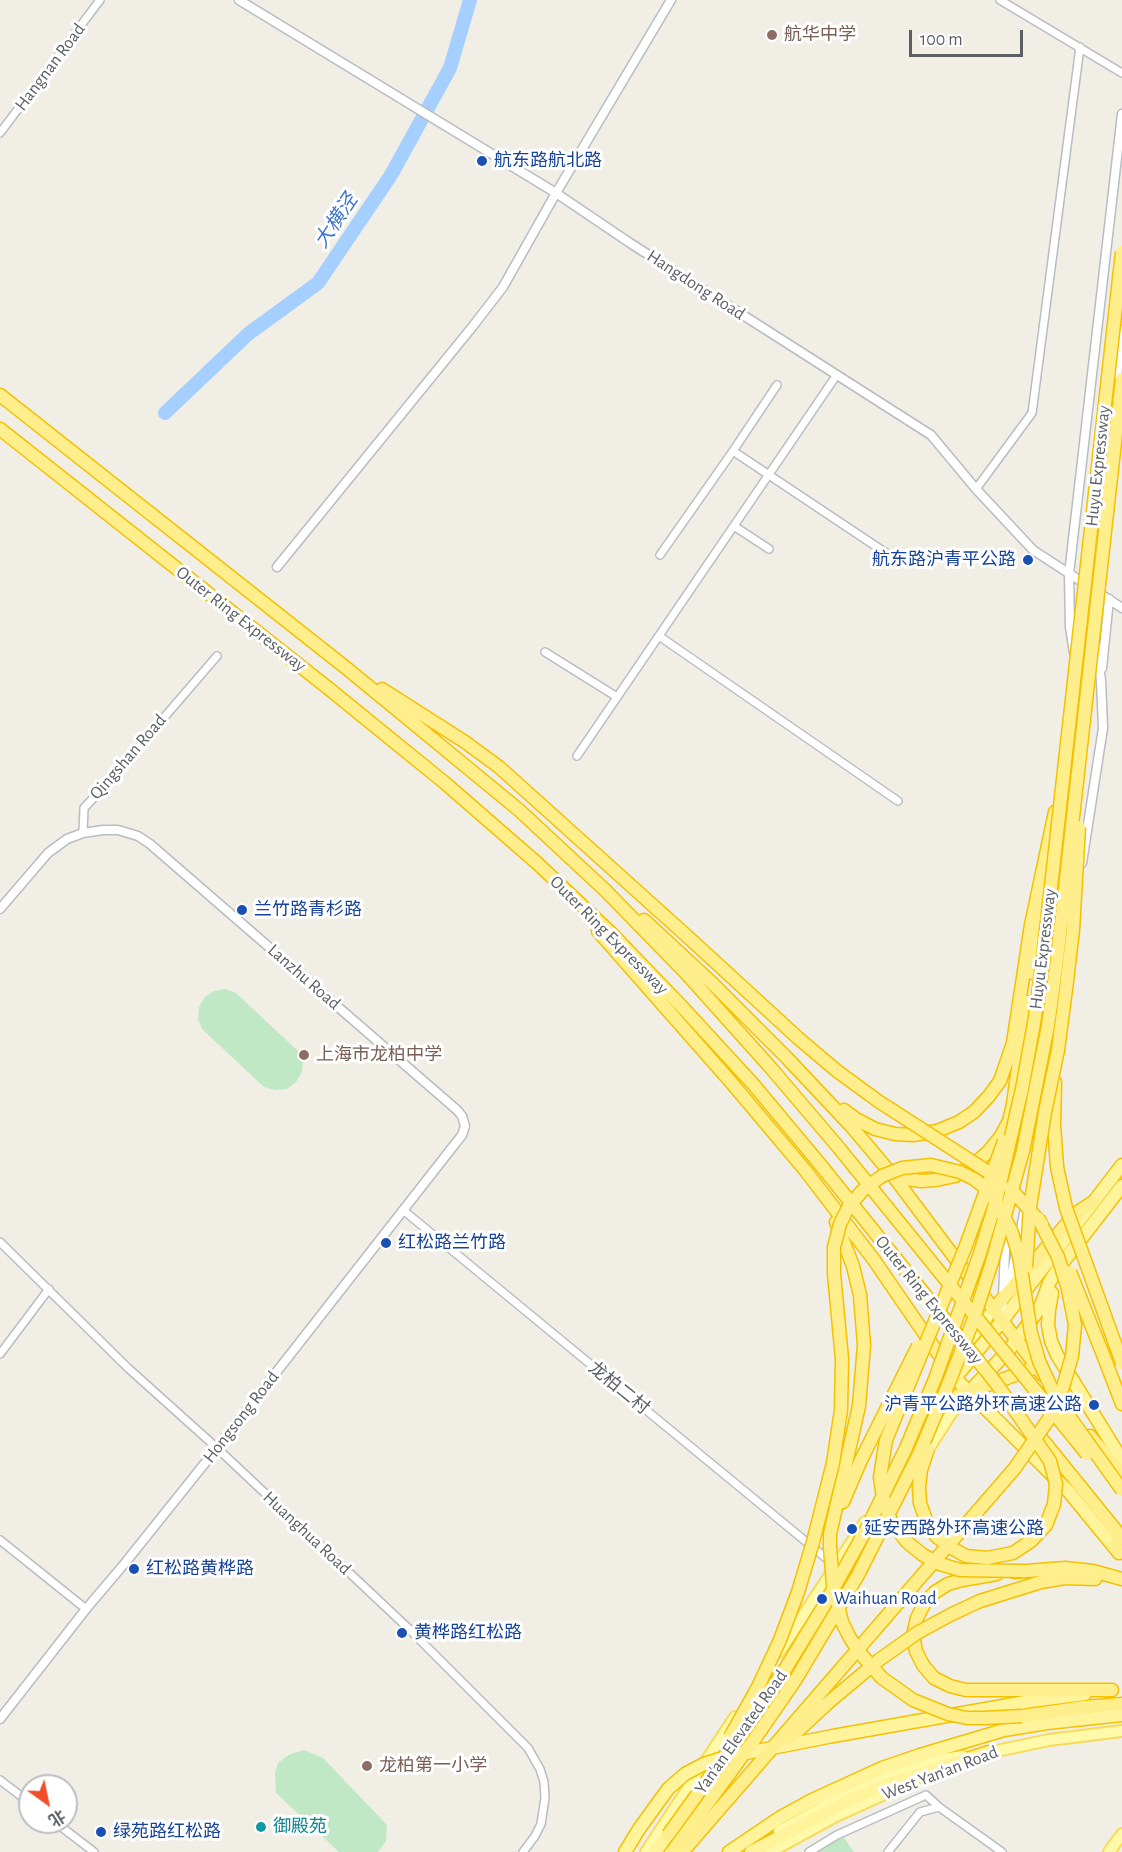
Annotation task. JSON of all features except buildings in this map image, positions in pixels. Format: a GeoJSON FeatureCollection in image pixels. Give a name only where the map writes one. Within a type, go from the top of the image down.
{"type":"FeatureCollection","features":[{"type":"Feature","properties":{"kind":"highway","name":"Huyu Expressway"},"geometry":{"type":"LineString","coordinates":[[822,1609],[868,1526],[906,1448],[935,1379],[979,1256],[998,1190],[1022,1089],[1043,958],[1122,252]]}},
{"type":"Feature","properties":{"kind":"highway","name":"Huyu Expressway"},"geometry":{"type":"LineString","coordinates":[[834,1617],[881,1532],[919,1454],[973,1321],[1009,1205],[1038,1081],[1057,960],[1122,379]]}},
{"type":"Feature","properties":{"kind":"highway"},"geometry":{"type":"LineString","coordinates":[[0,389],[122,491]]}},
{"type":"Feature","properties":{"kind":"highway","name":"Outer Ring Expressway"},"geometry":{"type":"LineString","coordinates":[[0,395],[345,668],[519,810],[605,890],[685,972],[771,1068],[1122,1497]]}},
{"type":"Feature","properties":{"kind":"highway","name":"Outer Ring Expressway"},"geometry":{"type":"LineString","coordinates":[[0,431],[106,512],[445,783],[537,863],[611,933],[753,1084],[819,1163],[996,1383],[1120,1548]]}},
{"type":"Feature","properties":{"kind":"highway"},"geometry":{"type":"LineString","coordinates":[[345,668],[465,742],[499,768],[837,1071],[878,1101],[1012,1189],[1038,1218],[1063,1254],[1122,1404]]}},
{"type":"Feature","properties":{"kind":"highway"},"geometry":{"type":"LineString","coordinates":[[1082,738],[1073,930],[1054,1085],[1054,1124],[1057,1167],[1066,1208],[1122,1363]]}},
{"type":"Feature","properties":{"kind":"highway"},"geometry":{"type":"LineString","coordinates":[[519,810],[608,886],[833,1101],[856,1119],[875,1129],[895,1134],[913,1135],[937,1131],[959,1122],[974,1112],[1000,1081],[1012,1043],[1038,889],[1063,778]]}},
{"type":"Feature","properties":{"kind":"highway"},"geometry":{"type":"LineString","coordinates":[[537,863],[700,1046],[805,1170],[874,1260],[955,1378],[1069,1492],[1120,1548]]}},
{"type":"Feature","properties":{"kind":"highway"},"geometry":{"type":"LineString","coordinates":[[894,1177],[921,1181],[955,1176],[988,1152],[1001,1136],[1009,1121],[1013,1104],[1041,919],[1054,894]]}},
{"type":"Feature","properties":{"kind":"highway"},"geometry":{"type":"LineString","coordinates":[[1025,1300],[1030,1207],[1045,1112],[1058,1050]]}},
{"type":"Feature","properties":{"kind":"highway"},"geometry":{"type":"LineString","coordinates":[[788,1058],[851,1126],[894,1177],[1036,1367],[1122,1474]]}},
{"type":"Feature","properties":{"kind":"highway"},"geometry":{"type":"LineString","coordinates":[[1022,1089],[965,1248],[886,1440],[881,1459],[880,1477],[883,1498],[891,1521],[907,1542],[923,1555],[960,1570],[1022,1571]]}},
{"type":"Feature","properties":{"kind":"highway"},"geometry":{"type":"LineString","coordinates":[[668,1835],[712,1767],[758,1687],[780,1640],[798,1592],[833,1463],[840,1421],[842,1359],[834,1274],[834,1247],[840,1224],[849,1206],[863,1190],[882,1176],[902,1168],[931,1165],[960,1172],[987,1189],[998,1204],[1011,1230],[1019,1256],[1031,1334],[1039,1361],[1056,1398],[1122,1491]]}},
{"type":"Feature","properties":{"kind":"highway"},"geometry":{"type":"LineString","coordinates":[[955,1378],[1002,1321],[1018,1312],[1033,1296],[1041,1271],[1122,1165]]}},
{"type":"Feature","properties":{"kind":"highway"},"geometry":{"type":"LineString","coordinates":[[805,1170],[834,1217],[846,1242],[860,1295],[864,1345],[859,1406],[830,1534],[831,1566],[837,1604],[850,1638],[876,1672],[898,1690],[913,1700],[948,1714],[967,1718],[1003,1718],[1122,1704]]}},
{"type":"Feature","properties":{"kind":"highway"},"geometry":{"type":"LineString","coordinates":[[969,1392],[1016,1340],[1040,1308],[1049,1283],[1057,1270],[1122,1186]]}},
{"type":"Feature","properties":{"kind":"highway"},"geometry":{"type":"LineString","coordinates":[[993,1310],[1075,1214],[1094,1202]]}},
{"type":"Feature","properties":{"kind":"highway"},"geometry":{"type":"LineString","coordinates":[[678,1852],[1015,1468],[1047,1420],[1063,1387],[1072,1356],[1075,1325],[1068,1289],[1058,1257],[1038,1218]]}},
{"type":"Feature","properties":{"kind":"highway"},"geometry":{"type":"LineString","coordinates":[[830,1547],[841,1505],[861,1460],[965,1248]]}},
{"type":"Feature","properties":{"kind":"highway"},"geometry":{"type":"LineString","coordinates":[[1072,1250],[1052,1294],[1048,1325],[1051,1341],[1057,1355],[1122,1460]]}},
{"type":"Feature","properties":{"kind":"highway"},"geometry":{"type":"LineString","coordinates":[[973,1321],[921,1470],[919,1487],[920,1503],[926,1520],[936,1536],[966,1556],[987,1558],[1013,1553],[1031,1541],[1046,1525],[1054,1504],[1056,1484],[1050,1461],[996,1383]]}},
{"type":"Feature","properties":{"kind":"highway"},"geometry":{"type":"LineString","coordinates":[[941,1402],[1036,1367]]}},
{"type":"Feature","properties":{"kind":"highway"},"geometry":{"type":"LineString","coordinates":[[1117,1690],[966,1690],[950,1686],[934,1678],[923,1665],[916,1651],[913,1635],[917,1618],[925,1602],[948,1584],[962,1580],[1022,1571],[1065,1568],[1093,1570],[1122,1582]]}},
{"type":"Feature","properties":{"kind":"highway"},"geometry":{"type":"LineString","coordinates":[[678,1852],[770,1756],[829,1701],[879,1660],[917,1633],[980,1601],[1041,1582],[1065,1578],[1091,1578],[1122,1582]]}},
{"type":"Feature","properties":{"kind":"highway","name":"Yan'an Elevated Road"},"geometry":{"type":"LineString","coordinates":[[655,1852],[784,1671],[822,1609]]}},
{"type":"Feature","properties":{"kind":"highway","name":"Yan'an Elevated Road"},"geometry":{"type":"LineString","coordinates":[[678,1852],[796,1679],[834,1617]]}},
{"type":"Feature","properties":{"kind":"highway"},"geometry":{"type":"LineString","coordinates":[[626,1852],[645,1820],[668,1789],[686,1774],[704,1764],[726,1757],[1031,1701],[1117,1690]]}},
{"type":"Feature","properties":{"kind":"highway"},"geometry":{"type":"LineString","coordinates":[[729,1852],[781,1817],[882,1768],[1004,1730],[1122,1715]]}},
{"type":"Feature","properties":{"kind":"highway"},"geometry":{"type":"LineString","coordinates":[[751,1852],[830,1809],[889,1784],[989,1752]]}},
{"type":"Feature","properties":{"kind":"main road"},"geometry":{"type":"LineString","coordinates":[[915,1442],[948,1367],[993,1310]]}},
{"type":"Feature","properties":{"kind":"main road"},"geometry":{"type":"LineString","coordinates":[[646,1852],[836,1566],[955,1378]]}},
{"type":"Feature","properties":{"kind":"main road"},"geometry":{"type":"LineString","coordinates":[[678,1852],[869,1540],[952,1412],[969,1392]]}},
{"type":"Feature","properties":{"kind":"main road","name":"West Yan'an Road"},"geometry":{"type":"LineString","coordinates":[[770,1852],[840,1814],[925,1776],[989,1752],[1088,1734],[1122,1733]]}},
{"type":"Feature","properties":{"kind":"main road"},"geometry":{"type":"LineString","coordinates":[[746,1852],[847,1792],[937,1760],[989,1752]]}},
{"type":"Feature","properties":{"kind":"main road"},"geometry":{"type":"LineString","coordinates":[[1109,1852],[1122,1834]]}},
{"type":"Feature","properties":{"kind":"street","name":"Hangnan Road"},"geometry":{"type":"LineString","coordinates":[[0,133],[100,0]]}},
{"type":"Feature","properties":{"kind":"street","name":"Hangdong Road"},"geometry":{"type":"LineString","coordinates":[[239,0],[556,193],[836,376],[931,435],[976,489],[1033,550],[1122,608]]}},
{"type":"Feature","properties":{"kind":"street"},"geometry":{"type":"LineString","coordinates":[[278,567],[502,287],[671,0]]}},
{"type":"Feature","properties":{"kind":"street"},"geometry":{"type":"LineString","coordinates":[[1000,0],[1122,73]]}},
{"type":"Feature","properties":{"kind":"street"},"geometry":{"type":"LineString","coordinates":[[976,489],[1032,413],[1080,47]]}},
{"type":"Feature","properties":{"kind":"street"},"geometry":{"type":"LineString","coordinates":[[1005,1297],[1007,1205],[1033,1062],[1071,768],[1072,722],[1077,670],[1070,627],[1069,574],[1122,114]]}},
{"type":"Feature","properties":{"kind":"street"},"geometry":{"type":"LineString","coordinates":[[1101,680],[1092,625],[1122,330]]}},
{"type":"Feature","properties":{"kind":"street"},"geometry":{"type":"LineString","coordinates":[[577,756],[836,376]]}},
{"type":"Feature","properties":{"kind":"street"},"geometry":{"type":"LineString","coordinates":[[660,555],[777,384]]}},
{"type":"Feature","properties":{"kind":"street"},"geometry":{"type":"LineString","coordinates":[[733,451],[886,553]]}},
{"type":"Feature","properties":{"kind":"street"},"geometry":{"type":"LineString","coordinates":[[734,526],[769,549]]}},
{"type":"Feature","properties":{"kind":"street"},"geometry":{"type":"LineString","coordinates":[[1002,1321],[1046,1102],[1102,728],[1101,680],[1108,599]]}},
{"type":"Feature","properties":{"kind":"street"},"geometry":{"type":"LineString","coordinates":[[659,636],[898,801]]}},
{"type":"Feature","properties":{"kind":"street"},"geometry":{"type":"LineString","coordinates":[[545,652],[617,697]]}},
{"type":"Feature","properties":{"kind":"street","name":"Qingshan Road"},"geometry":{"type":"LineString","coordinates":[[83,833],[84,808],[217,656]]}},
{"type":"Feature","properties":{"kind":"street","name":"Lanzhu Road"},"geometry":{"type":"LineString","coordinates":[[83,833],[118,830],[132,834],[150,844],[457,1110]]}},
{"type":"Feature","properties":{"kind":"street"},"geometry":{"type":"LineString","coordinates":[[0,909],[48,853],[67,839],[83,833]]}},
{"type":"Feature","properties":{"kind":"street","name":"Hongsong Road"},"geometry":{"type":"LineString","coordinates":[[0,1719],[217,1448],[464,1132],[464,1119],[457,1110]]}},
{"type":"Feature","properties":{"kind":"street","name":"龙柏二村"},"geometry":{"type":"LineString","coordinates":[[403,1210],[836,1566]]}},
{"type":"Feature","properties":{"kind":"street","name":"Huanghua Road"},"geometry":{"type":"LineString","coordinates":[[0,1242],[128,1368],[217,1448],[408,1628],[528,1748],[540,1768],[545,1798],[541,1824],[523,1852]]}},
{"type":"Feature","properties":{"kind":"street"},"geometry":{"type":"LineString","coordinates":[[0,1354],[49,1289]]}},
{"type":"Feature","properties":{"kind":"street"},"geometry":{"type":"LineString","coordinates":[[0,1540],[86,1609]]}},
{"type":"Feature","properties":{"kind":"street"},"geometry":{"type":"LineString","coordinates":[[0,1780],[18,1794]]}},
{"type":"Feature","properties":{"kind":"street"},"geometry":{"type":"LineString","coordinates":[[809,1852],[837,1835],[926,1795],[939,1807],[1002,1852]]}},
{"type":"Feature","properties":{"kind":"street"},"geometry":{"type":"LineString","coordinates":[[888,1852],[920,1812],[939,1807]]}},
{"type":"Feature","properties":{"kind":"street"},"geometry":{"type":"LineString","coordinates":[[71,1834],[94,1852]]}},
{"type":"Feature","properties":{"kind":"green space"},"geometry":{"type":"Polygon","coordinates":[[[225,989],[236,993],[298,1051],[303,1061],[302,1072],[296,1082],[287,1089],[275,1090],[264,1087],[202,1029],[198,1019],[199,1007],[205,997],[214,991],[225,989]]]}},
{"type":"Feature","properties":{"kind":"green space"},"geometry":{"type":"Polygon","coordinates":[[[304,1750],[323,1758],[387,1825],[386,1841],[378,1852],[339,1852],[276,1793],[275,1773],[278,1763],[290,1754],[304,1750]]]}},
{"type":"Feature","properties":{"kind":"green space"},"geometry":{"type":"Polygon","coordinates":[[[842,1835],[854,1852],[816,1852],[842,1835]]]}},
{"type":"Feature","properties":{"kind":"waterway","name":"大横泾"},"geometry":{"type":"LineString","coordinates":[[165,413],[248,334],[318,283],[391,175],[450,68],[470,0]]}},
{"type":"Feature","properties":{"kind":"place","name":"航华中学"},"geometry":{"type":"Point","coordinates":[772,35]}},
{"type":"Feature","properties":{"kind":"place","name":"航东路航北路"},"geometry":{"type":"Point","coordinates":[482,161]}},
{"type":"Feature","properties":{"kind":"place","name":"航东路沪青平公路"},"geometry":{"type":"Point","coordinates":[1028,560]}},
{"type":"Feature","properties":{"kind":"place","name":"兰竹路青杉路"},"geometry":{"type":"Point","coordinates":[242,910]}},
{"type":"Feature","properties":{"kind":"place","name":"上海市龙柏中学"},"geometry":{"type":"Point","coordinates":[304,1055]}},
{"type":"Feature","properties":{"kind":"place","name":"红松路兰竹路"},"geometry":{"type":"Point","coordinates":[386,1243]}},
{"type":"Feature","properties":{"kind":"place","name":"沪青平公路外环高速公路"},"geometry":{"type":"Point","coordinates":[1094,1405]}},
{"type":"Feature","properties":{"kind":"place","name":"延安西路外环高速公路"},"geometry":{"type":"Point","coordinates":[852,1529]}},
{"type":"Feature","properties":{"kind":"place","name":"红松路黄桦路"},"geometry":{"type":"Point","coordinates":[134,1569]}},
{"type":"Feature","properties":{"kind":"place","name":"Waihuan Road"},"geometry":{"type":"Point","coordinates":[822,1599]}},
{"type":"Feature","properties":{"kind":"place","name":"黄桦路红松路"},"geometry":{"type":"Point","coordinates":[402,1633]}},
{"type":"Feature","properties":{"kind":"place","name":"龙柏第一小学"},"geometry":{"type":"Point","coordinates":[367,1766]}},
{"type":"Feature","properties":{"kind":"place","name":"御殿苑"},"geometry":{"type":"Point","coordinates":[261,1827]}},
{"type":"Feature","properties":{"kind":"place","name":"绿苑路红松路"},"geometry":{"type":"Point","coordinates":[101,1832]}}]}
